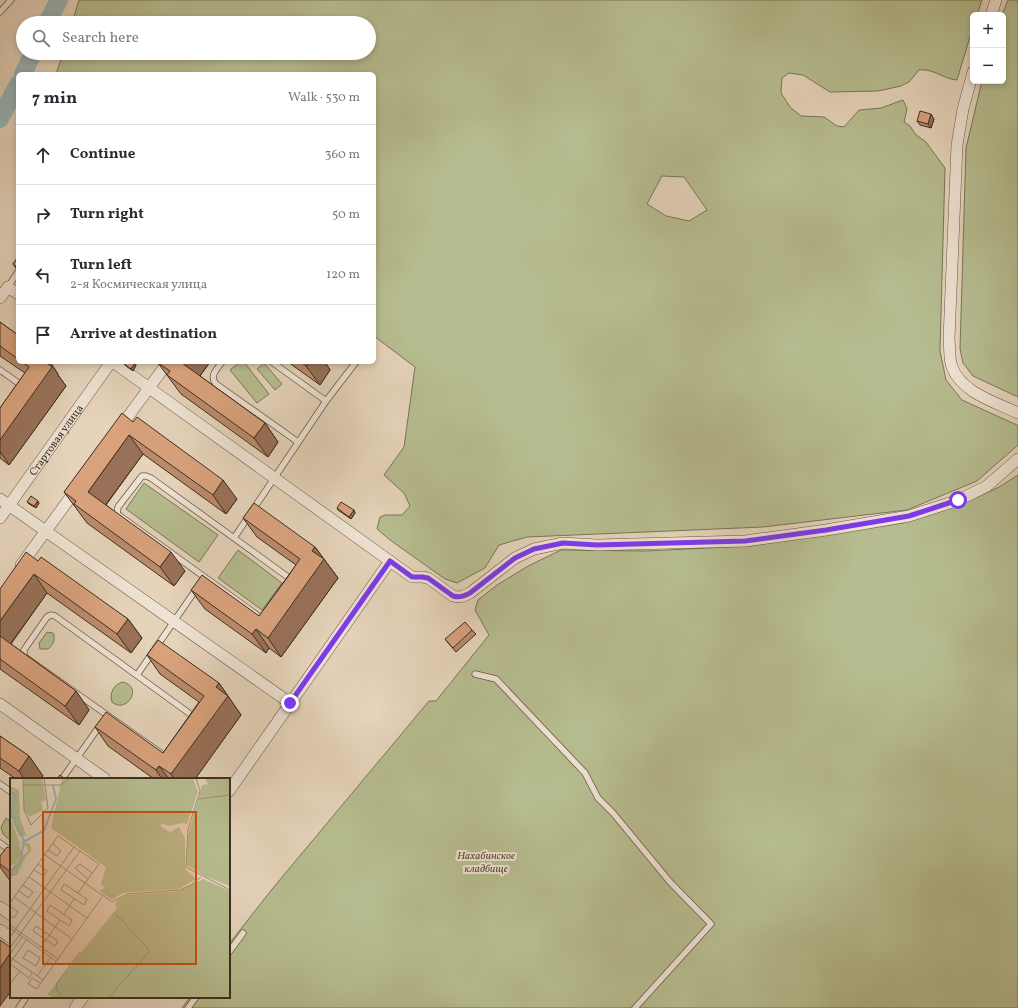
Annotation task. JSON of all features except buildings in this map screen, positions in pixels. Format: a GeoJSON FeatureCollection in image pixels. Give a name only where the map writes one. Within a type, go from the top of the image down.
{"type":"FeatureCollection","features":[{"type":"Feature","properties":{"kind":"street"},"geometry":{"type":"LineString","coordinates":[[991,12],[996,0]]}},
{"type":"Feature","properties":{"kind":"street"},"geometry":{"type":"LineString","coordinates":[[970,83],[963,109],[957,145],[949,339],[952,366],[960,381],[972,391],[1018,414]]}},
{"type":"Feature","properties":{"kind":"street"},"geometry":{"type":"LineString","coordinates":[[0,298],[8,287],[16,293]]}},
{"type":"Feature","properties":{"kind":"street","name":"Стартовая улица"},"geometry":{"type":"LineString","coordinates":[[0,518],[5,502],[110,364]]}},
{"type":"Feature","properties":{"kind":"street"},"geometry":{"type":"LineString","coordinates":[[115,364],[412,577],[428,578],[453,596],[463,597],[470,593],[515,558],[534,549],[563,543],[597,545],[745,541],[826,530],[909,516],[958,500],[987,486],[1018,459]]}},
{"type":"Feature","properties":{"kind":"street"},"geometry":{"type":"LineString","coordinates":[[113,438],[167,364]]}},
{"type":"Feature","properties":{"kind":"street"},"geometry":{"type":"LineString","coordinates":[[14,576],[86,475]]}},
{"type":"Feature","properties":{"kind":"street"},"geometry":{"type":"LineString","coordinates":[[5,502],[290,703]]}},
{"type":"Feature","properties":{"kind":"street"},"geometry":{"type":"LineString","coordinates":[[230,790],[390,561]]}},
{"type":"Feature","properties":{"kind":"street"},"geometry":{"type":"LineString","coordinates":[[0,704],[105,778]]}},
{"type":"Feature","properties":{"kind":"street"},"geometry":{"type":"LineString","coordinates":[[0,907],[10,914]]}},
{"type":"Feature","properties":{"kind":"street"},"geometry":{"type":"LineString","coordinates":[[0,930],[10,937]]}},
{"type":"Feature","properties":{"kind":"street"},"geometry":{"type":"LineString","coordinates":[[75,1008],[82,998]]}},
{"type":"Feature","properties":{"kind":"lane"},"geometry":{"type":"LineString","coordinates":[[0,12],[11,0]]}},
{"type":"Feature","properties":{"kind":"lane"},"geometry":{"type":"LineString","coordinates":[[8,287],[16,275]]}},
{"type":"Feature","properties":{"kind":"lane"},"geometry":{"type":"LineString","coordinates":[[221,364],[212,377],[216,384],[298,442]]}},
{"type":"Feature","properties":{"kind":"lane"},"geometry":{"type":"LineString","coordinates":[[275,364],[326,400]]}},
{"type":"Feature","properties":{"kind":"lane"},"geometry":{"type":"LineString","coordinates":[[234,538],[326,400],[354,364]]}},
{"type":"Feature","properties":{"kind":"lane"},"geometry":{"type":"LineString","coordinates":[[0,370],[25,388],[24,394]]}},
{"type":"Feature","properties":{"kind":"lane"},"geometry":{"type":"LineString","coordinates":[[146,476],[234,538],[294,582],[294,588],[272,619],[264,620],[117,514],[117,510],[139,478],[146,476]]}},
{"type":"Feature","properties":{"kind":"lane"},"geometry":{"type":"LineString","coordinates":[[137,675],[205,578]]}},
{"type":"Feature","properties":{"kind":"lane"},"geometry":{"type":"LineString","coordinates":[[51,615],[56,616],[195,718],[195,722],[168,757],[107,715],[25,657],[24,650],[47,617],[51,615]]}},
{"type":"Feature","properties":{"kind":"lane"},"geometry":{"type":"LineString","coordinates":[[475,674],[496,679],[585,773],[598,798],[613,813],[670,882],[711,924],[635,1008]]}},
{"type":"Feature","properties":{"kind":"lane"},"geometry":{"type":"LineString","coordinates":[[63,778],[107,715]]}},
{"type":"Feature","properties":{"kind":"lane"},"geometry":{"type":"LineString","coordinates":[[0,784],[10,791]]}},
{"type":"Feature","properties":{"kind":"lane"},"geometry":{"type":"LineString","coordinates":[[0,843],[10,853]]}},
{"type":"Feature","properties":{"kind":"lane"},"geometry":{"type":"LineString","coordinates":[[230,951],[243,933]]}},
{"type":"Feature","properties":{"kind":"lane"},"geometry":{"type":"LineString","coordinates":[[18,1008],[25,998]]}},
{"type":"Feature","properties":{"kind":"lane"},"geometry":{"type":"LineString","coordinates":[[188,1008],[195,998]]}},
{"type":"Feature","properties":{"kind":"green space"},"geometry":{"type":"Polygon","coordinates":[[[79,0],[982,0],[978,12],[970,12],[970,37],[957,80],[947,78],[933,72],[919,70],[909,82],[901,86],[878,91],[830,92],[803,75],[789,73],[782,78],[781,93],[790,107],[801,116],[824,117],[837,126],[844,127],[859,110],[881,108],[903,100],[907,109],[904,122],[910,126],[916,135],[926,142],[945,168],[940,351],[946,380],[962,400],[1017,425],[1018,445],[977,481],[907,510],[763,527],[527,537],[499,545],[485,568],[457,583],[445,579],[377,529],[380,517],[385,515],[402,515],[410,506],[404,493],[384,475],[404,447],[415,367],[376,338],[376,72],[57,72],[61,60],[376,60],[376,16],[74,16],[79,0]],[[662,176],[647,204],[666,216],[689,221],[707,210],[684,177],[662,176]]]}},
{"type":"Feature","properties":{"kind":"green space"},"geometry":{"type":"Polygon","coordinates":[[[1008,0],[1018,0],[1018,397],[973,376],[963,363],[960,349],[966,148],[981,84],[1006,84],[1006,12],[1003,12],[1008,0]]]}},
{"type":"Feature","properties":{"kind":"green space"},"geometry":{"type":"Polygon","coordinates":[[[238,364],[246,364],[269,394],[257,403],[230,370],[238,364]]]}},
{"type":"Feature","properties":{"kind":"green space"},"geometry":{"type":"Polygon","coordinates":[[[265,364],[282,384],[275,390],[257,369],[265,364]]]}},
{"type":"Feature","properties":{"kind":"green space","name":"Нахабинское кладбище"},"geometry":{"type":"Polygon","coordinates":[[[1018,475],[1018,1008],[182,1008],[189,998],[230,998],[230,943],[273,888],[429,701],[436,701],[489,635],[475,610],[478,600],[497,585],[528,566],[561,550],[646,551],[749,546],[903,523],[963,504],[999,487],[1018,475]]]}},
{"type":"Feature","properties":{"kind":"green space"},"geometry":{"type":"Polygon","coordinates":[[[144,483],[218,535],[199,562],[126,509],[144,483]]]}},
{"type":"Feature","properties":{"kind":"green space"},"geometry":{"type":"Polygon","coordinates":[[[238,550],[282,583],[262,610],[218,578],[238,550]]]}},
{"type":"Feature","properties":{"kind":"green space"},"geometry":{"type":"Polygon","coordinates":[[[47,632],[53,633],[54,642],[48,649],[40,649],[39,643],[47,632]]]}},
{"type":"Feature","properties":{"kind":"green space"},"geometry":{"type":"Polygon","coordinates":[[[123,682],[129,685],[132,689],[131,699],[123,705],[117,705],[112,702],[111,695],[113,689],[123,682]]]}},
{"type":"Feature","properties":{"kind":"green space"},"geometry":{"type":"Polygon","coordinates":[[[6,818],[10,821],[9,839],[3,834],[1,827],[6,818]]]}},
{"type":"Feature","properties":{"kind":"waterway"},"geometry":{"type":"LineString","coordinates":[[51,16],[59,0]]}},
{"type":"Feature","properties":{"kind":"waterway"},"geometry":{"type":"LineString","coordinates":[[24,72],[30,60]]}},
{"type":"Feature","properties":{"kind":"waterway"},"geometry":{"type":"LineString","coordinates":[[0,119],[16,88]]}},
{"type":"Feature","properties":{"kind":"route"},"geometry":{"type":"LineString","coordinates":[[290,703],[390,561],[412,577],[428,578],[458,598],[470,593],[515,558],[534,549],[563,543],[597,545],[745,541],[826,530],[909,516],[958,500]]}}]}
